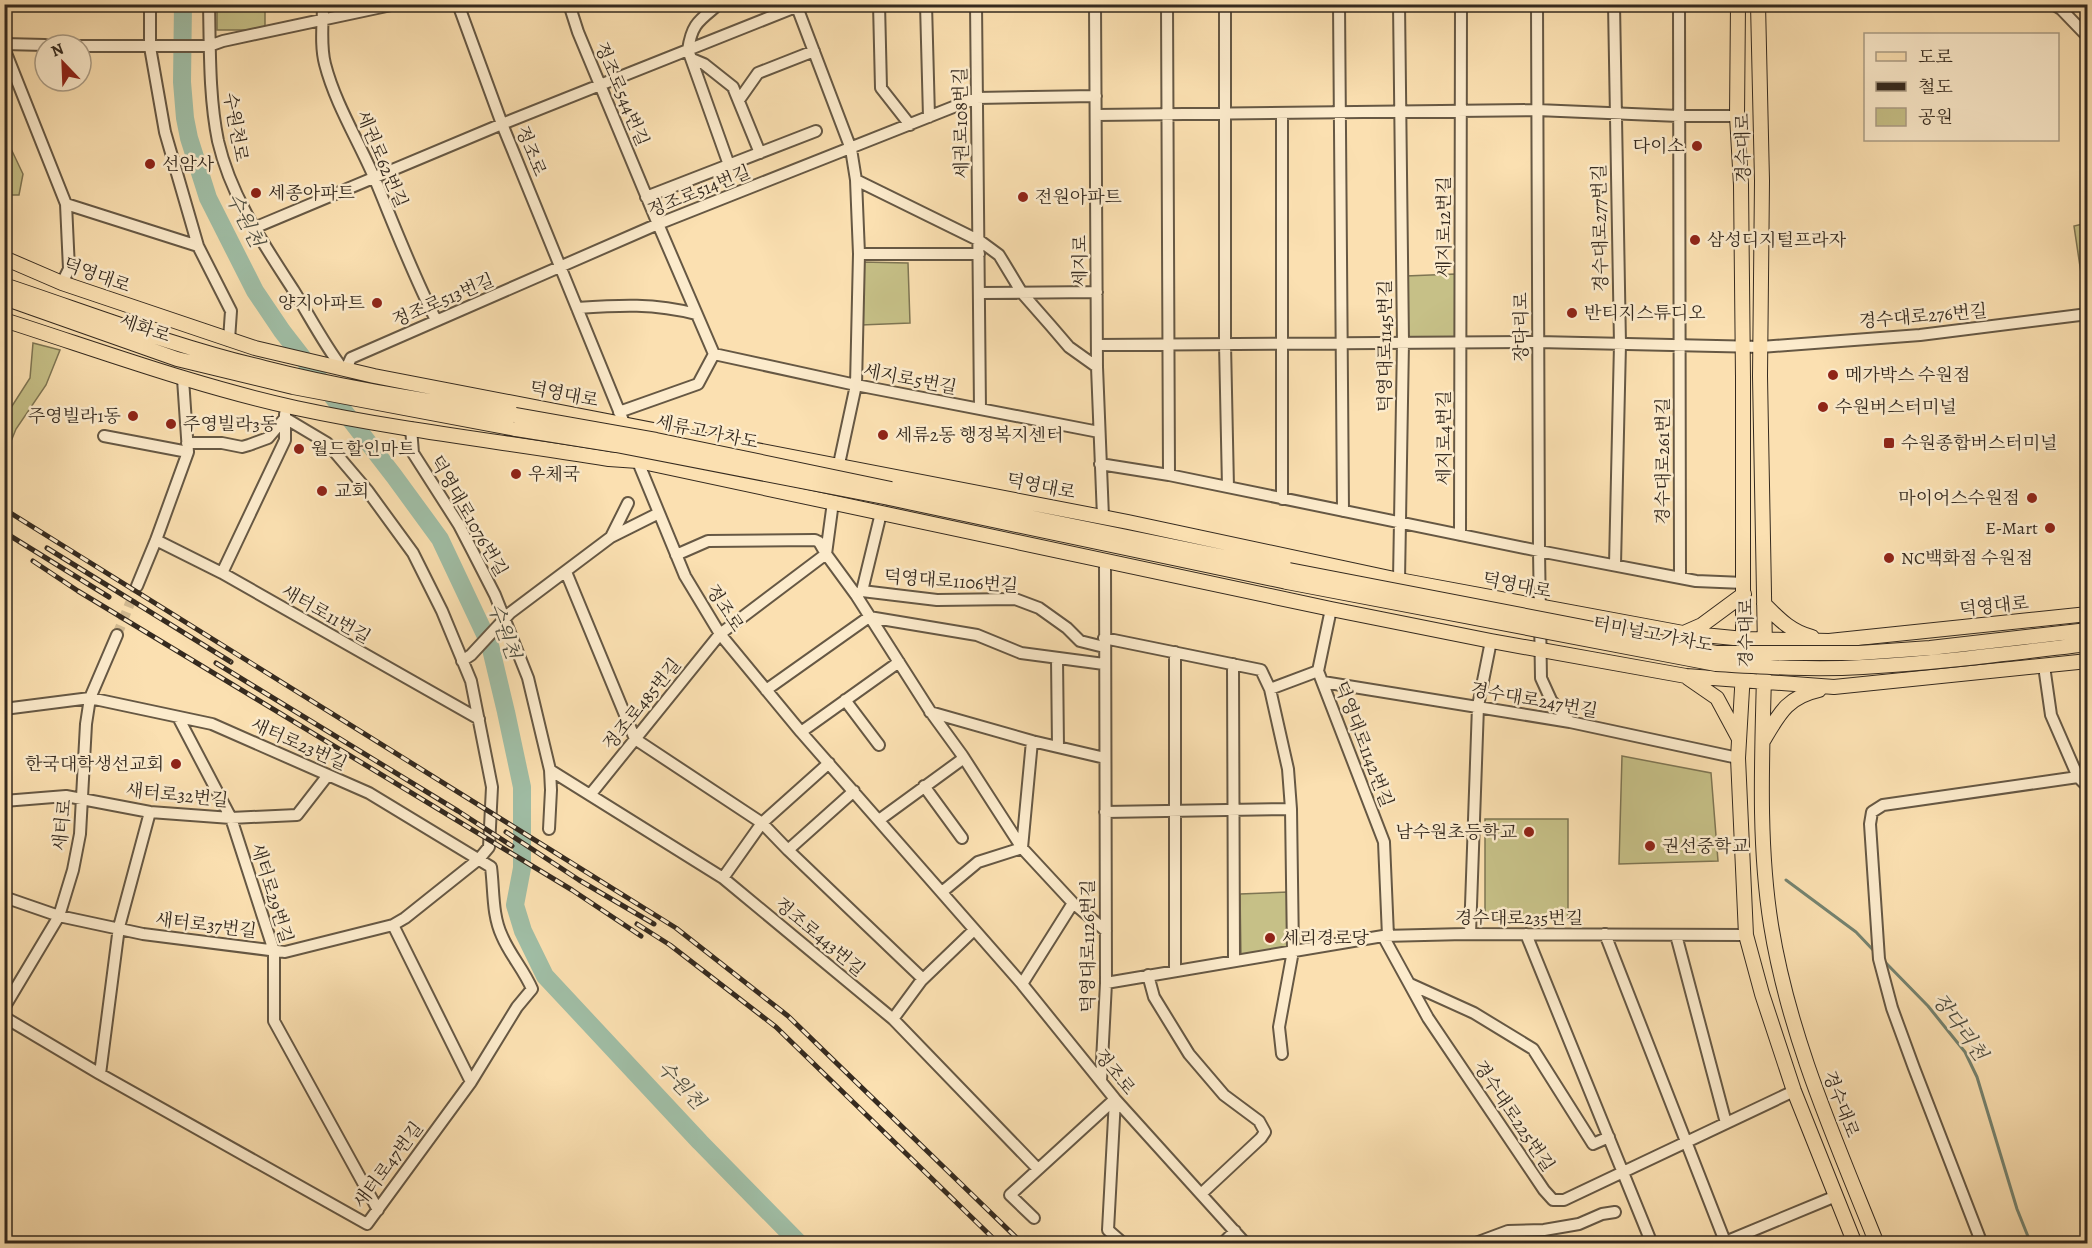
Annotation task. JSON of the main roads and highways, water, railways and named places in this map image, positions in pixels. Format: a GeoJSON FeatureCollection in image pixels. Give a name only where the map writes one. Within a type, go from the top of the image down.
{"type":"FeatureCollection","features":[{"type":"Feature","properties":{"kind":"main road","name":"경수대로"},"geometry":{"type":"LineString","coordinates":[[1738,4],[1737,116],[1741,185],[1744,588],[1738,758],[1746,935],[1762,994],[1794,1092],[1855,1244]]}},
{"type":"Feature","properties":{"kind":"main road","name":"경수대로"},"geometry":{"type":"LineString","coordinates":[[1758,4],[1762,180],[1764,859],[1771,925],[1785,992],[1812,1083],[1876,1244]]}},
{"type":"Feature","properties":{"kind":"main road","name":"덕영대로"},"geometry":{"type":"LineString","coordinates":[[4,258],[62,283],[229,340],[515,422]]}},
{"type":"Feature","properties":{"kind":"main road","name":"세화로"},"geometry":{"type":"LineString","coordinates":[[4,285],[181,345],[264,368],[277,377]]}},
{"type":"Feature","properties":{"kind":"main road","name":"세화로"},"geometry":{"type":"LineString","coordinates":[[4,298],[177,359],[277,377]]}},
{"type":"Feature","properties":{"kind":"main road"},"geometry":{"type":"LineString","coordinates":[[4,320],[183,379],[296,408],[609,459],[638,461],[1491,641],[1686,676],[1834,687]]}},
{"type":"Feature","properties":{"kind":"main road","name":"덕영대로"},"geometry":{"type":"LineString","coordinates":[[345,374],[374,376],[622,418],[1399,580],[1683,633],[1744,639],[1829,641],[2088,614]]}},
{"type":"Feature","properties":{"kind":"main road"},"geometry":{"type":"LineString","coordinates":[[277,377],[345,374]]}},
{"type":"Feature","properties":{"kind":"main road"},"geometry":{"type":"LineString","coordinates":[[277,377],[293,387],[378,423]]}},
{"type":"Feature","properties":{"kind":"main road"},"geometry":{"type":"LineString","coordinates":[[293,387],[364,402],[515,422]]}},
{"type":"Feature","properties":{"kind":"main road","name":"세류고가차도"},"geometry":{"type":"LineString","coordinates":[[515,422],[616,445],[890,493],[1202,558]]}},
{"type":"Feature","properties":{"kind":"main road"},"geometry":{"type":"LineString","coordinates":[[1152,528],[1202,558],[1288,576]]}},
{"type":"Feature","properties":{"kind":"main road"},"geometry":{"type":"LineString","coordinates":[[1143,569],[1202,558]]}},
{"type":"Feature","properties":{"kind":"main road","name":"터미널고가차도"},"geometry":{"type":"LineString","coordinates":[[1288,576],[1717,653],[1859,653],[1930,648],[2088,630]]}},
{"type":"Feature","properties":{"kind":"main road","name":"터미널고가차도"},"geometry":{"type":"LineString","coordinates":[[1288,576],[1716,664],[1781,668],[1861,667],[1931,662],[2088,644]]}},
{"type":"Feature","properties":{"kind":"main road"},"geometry":{"type":"LineString","coordinates":[[1683,633],[1702,626],[1744,588]]}},
{"type":"Feature","properties":{"kind":"main road"},"geometry":{"type":"LineString","coordinates":[[1764,604],[1782,623],[1799,634],[1829,641]]}},
{"type":"Feature","properties":{"kind":"main road"},"geometry":{"type":"LineString","coordinates":[[1762,743],[1785,705],[1806,693],[1834,687],[2088,661]]}},
{"type":"Feature","properties":{"kind":"main road"},"geometry":{"type":"LineString","coordinates":[[1686,676],[1717,698],[1739,739]]}},
{"type":"Feature","properties":{"kind":"waterway","name":"수원천"},"geometry":{"type":"LineString","coordinates":[[183,4],[182,82],[185,118],[208,198],[255,291],[282,331],[440,539],[490,645],[522,787],[522,868],[515,905],[523,931],[545,976],[700,1142],[800,1244]]}},
{"type":"Feature","properties":{"kind":"waterway","name":"장다리천"},"geometry":{"type":"LineString","coordinates":[[1786,880],[1856,932],[1875,952]]}},
{"type":"Feature","properties":{"kind":"waterway","name":"장다리천"},"geometry":{"type":"LineString","coordinates":[[1884,961],[1928,1006],[1965,1052],[1977,1077],[2017,1209],[2031,1244]]}},
{"type":"Feature","properties":{"kind":"tunnel"},"geometry":{"type":"LineString","coordinates":[[117,635],[137,586]]}},
{"type":"Feature","properties":{"kind":"railway"},"geometry":{"type":"LineString","coordinates":[[4,509],[676,928],[788,1016],[1023,1244]]}},
{"type":"Feature","properties":{"kind":"railway"},"geometry":{"type":"LineString","coordinates":[[4,532],[109,597]]}},
{"type":"Feature","properties":{"kind":"railway"},"geometry":{"type":"LineString","coordinates":[[47,548],[231,662]]}},
{"type":"Feature","properties":{"kind":"railway"},"geometry":{"type":"LineString","coordinates":[[33,561],[78,591],[572,890],[641,936]]}},
{"type":"Feature","properties":{"kind":"railway"},"geometry":{"type":"LineString","coordinates":[[216,663],[512,846]]}},
{"type":"Feature","properties":{"kind":"railway"},"geometry":{"type":"LineString","coordinates":[[506,832],[579,880],[654,924]]}},
{"type":"Feature","properties":{"kind":"railway"},"geometry":{"type":"LineString","coordinates":[[637,924],[670,945],[776,1027],[999,1244]]}},
{"type":"Feature","properties":{"kind":"place","name":"다이소"},"geometry":{"type":"Point","coordinates":[1697,146]}},
{"type":"Feature","properties":{"kind":"place","name":"선암사"},"geometry":{"type":"Point","coordinates":[150,164]}},
{"type":"Feature","properties":{"kind":"place","name":"세종아파트"},"geometry":{"type":"Point","coordinates":[256,193]}},
{"type":"Feature","properties":{"kind":"place","name":"전원아파트"},"geometry":{"type":"Point","coordinates":[1023,197]}},
{"type":"Feature","properties":{"kind":"place","name":"삼성디지털프라자"},"geometry":{"type":"Point","coordinates":[1695,240]}},
{"type":"Feature","properties":{"kind":"place","name":"양지아파트"},"geometry":{"type":"Point","coordinates":[377,303]}},
{"type":"Feature","properties":{"kind":"place","name":"반티지스튜디오"},"geometry":{"type":"Point","coordinates":[1572,313]}},
{"type":"Feature","properties":{"kind":"place","name":"메가박스 수원점"},"geometry":{"type":"Point","coordinates":[1833,375]}},
{"type":"Feature","properties":{"kind":"place","name":"수원버스터미널"},"geometry":{"type":"Point","coordinates":[1823,407]}},
{"type":"Feature","properties":{"kind":"place","name":"주영빌라1동"},"geometry":{"type":"Point","coordinates":[133,416]}},
{"type":"Feature","properties":{"kind":"place","name":"주영빌라3동"},"geometry":{"type":"Point","coordinates":[171,424]}},
{"type":"Feature","properties":{"kind":"place","name":"세류2동 행정복지센터"},"geometry":{"type":"Point","coordinates":[883,435]}},
{"type":"Feature","properties":{"kind":"place","name":"수원종합버스터미널"},"geometry":{"type":"Point","coordinates":[1889,443]}},
{"type":"Feature","properties":{"kind":"place","name":"월드할인마트"},"geometry":{"type":"Point","coordinates":[299,449]}},
{"type":"Feature","properties":{"kind":"place","name":"우체국"},"geometry":{"type":"Point","coordinates":[516,474]}},
{"type":"Feature","properties":{"kind":"place","name":"교회"},"geometry":{"type":"Point","coordinates":[322,491]}},
{"type":"Feature","properties":{"kind":"place","name":"마이어스수원점"},"geometry":{"type":"Point","coordinates":[2032,498]}},
{"type":"Feature","properties":{"kind":"place","name":"E-Mart"},"geometry":{"type":"Point","coordinates":[2050,528]}},
{"type":"Feature","properties":{"kind":"place","name":"NC백화점 수원점"},"geometry":{"type":"Point","coordinates":[1889,558]}},
{"type":"Feature","properties":{"kind":"place","name":"한국대학생선교회"},"geometry":{"type":"Point","coordinates":[176,764]}},
{"type":"Feature","properties":{"kind":"place","name":"남수원초등학교"},"geometry":{"type":"Point","coordinates":[1529,832]}},
{"type":"Feature","properties":{"kind":"place","name":"권선중학교"},"geometry":{"type":"Point","coordinates":[1650,846]}},
{"type":"Feature","properties":{"kind":"place","name":"세리경로당"},"geometry":{"type":"Point","coordinates":[1270,938]}}]}
